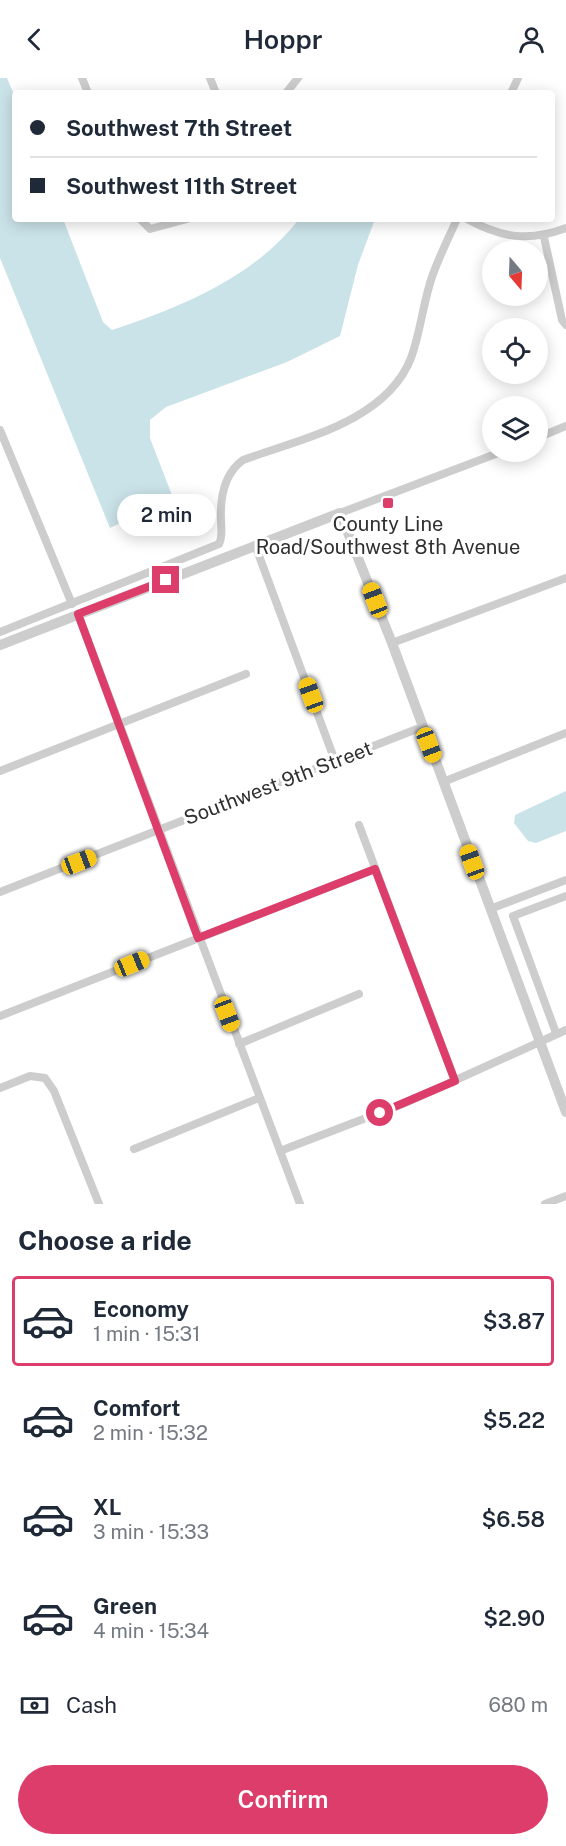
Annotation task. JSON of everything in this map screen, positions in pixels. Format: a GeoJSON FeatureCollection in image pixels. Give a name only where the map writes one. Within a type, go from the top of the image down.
{"type":"FeatureCollection","features":[{"type":"Feature","properties":{"kind":"street"},"geometry":{"type":"LineString","coordinates":[[288,90],[298,78]]}},
{"type":"Feature","properties":{"kind":"street"},"geometry":{"type":"LineString","coordinates":[[143,222],[150,229],[176,222]]}},
{"type":"Feature","properties":{"kind":"street"},"geometry":{"type":"LineString","coordinates":[[0,632],[219,544],[222,539],[221,516],[227,476],[233,467],[243,460],[342,423],[370,407],[392,388],[410,359],[433,274],[456,222]]}},
{"type":"Feature","properties":{"kind":"street"},"geometry":{"type":"LineString","coordinates":[[472,222],[487,230],[516,237],[544,237],[566,228]]}},
{"type":"Feature","properties":{"kind":"street"},"geometry":{"type":"LineString","coordinates":[[544,237],[562,320],[566,325]]}},
{"type":"Feature","properties":{"kind":"street"},"geometry":{"type":"LineString","coordinates":[[548,433],[566,426]]}},
{"type":"Feature","properties":{"kind":"street"},"geometry":{"type":"LineString","coordinates":[[0,430],[72,604]]}},
{"type":"Feature","properties":{"kind":"street"},"geometry":{"type":"LineString","coordinates":[[0,645],[482,459]]}},
{"type":"Feature","properties":{"kind":"street"},"geometry":{"type":"LineString","coordinates":[[340,513],[392,643],[566,1112]]}},
{"type":"Feature","properties":{"kind":"street"},"geometry":{"type":"LineString","coordinates":[[255,545],[335,761]]}},
{"type":"Feature","properties":{"kind":"street"},"geometry":{"type":"LineString","coordinates":[[392,643],[566,578]]}},
{"type":"Feature","properties":{"kind":"street"},"geometry":{"type":"LineString","coordinates":[[78,614],[300,1204]]}},
{"type":"Feature","properties":{"kind":"street"},"geometry":{"type":"LineString","coordinates":[[0,771],[246,674]]}},
{"type":"Feature","properties":{"kind":"street","name":"Southwest 9th Street"},"geometry":{"type":"LineString","coordinates":[[0,892],[422,727]]}},
{"type":"Feature","properties":{"kind":"street"},"geometry":{"type":"LineString","coordinates":[[443,782],[566,733]]}},
{"type":"Feature","properties":{"kind":"street"},"geometry":{"type":"LineString","coordinates":[[359,825],[455,1081]]}},
{"type":"Feature","properties":{"kind":"street"},"geometry":{"type":"LineString","coordinates":[[0,1016],[375,869]]}},
{"type":"Feature","properties":{"kind":"street"},"geometry":{"type":"LineString","coordinates":[[490,909],[566,880]]}},
{"type":"Feature","properties":{"kind":"street"},"geometry":{"type":"LineString","coordinates":[[556,1033],[513,916],[566,896]]}},
{"type":"Feature","properties":{"kind":"street"},"geometry":{"type":"LineString","coordinates":[[239,1044],[359,994]]}},
{"type":"Feature","properties":{"kind":"street"},"geometry":{"type":"LineString","coordinates":[[280,1151],[455,1081],[529,1048],[539,1040],[566,1030]]}},
{"type":"Feature","properties":{"kind":"street"},"geometry":{"type":"LineString","coordinates":[[0,1088],[30,1076],[45,1078],[54,1091],[99,1204]]}},
{"type":"Feature","properties":{"kind":"street"},"geometry":{"type":"LineString","coordinates":[[134,1149],[259,1098]]}},
{"type":"Feature","properties":{"kind":"street"},"geometry":{"type":"LineString","coordinates":[[545,1204],[566,1196]]}},
{"type":"Feature","properties":{"kind":"water"},"geometry":{"type":"Polygon","coordinates":[[[0,78],[7,78],[12,90],[12,222],[64,222],[103,322],[112,330],[189,301],[238,274],[261,258],[296,222],[374,222],[358,265],[340,336],[287,362],[166,407],[150,420],[150,438],[173,498],[110,528],[0,258],[0,78]]]}},
{"type":"Feature","properties":{"kind":"water"},"geometry":{"type":"Polygon","coordinates":[[[566,791],[566,831],[536,843],[528,841],[514,823],[515,815],[566,791]]]}},
{"type":"Feature","properties":{"kind":"place","name":"County Line Road/Southwest 8th Avenue"},"geometry":{"type":"Point","coordinates":[388,503]}},
{"type":"Feature","properties":{"kind":"route"},"geometry":{"type":"LineString","coordinates":[[166,580],[78,614],[198,938],[375,869],[455,1081],[380,1113]]}}]}
